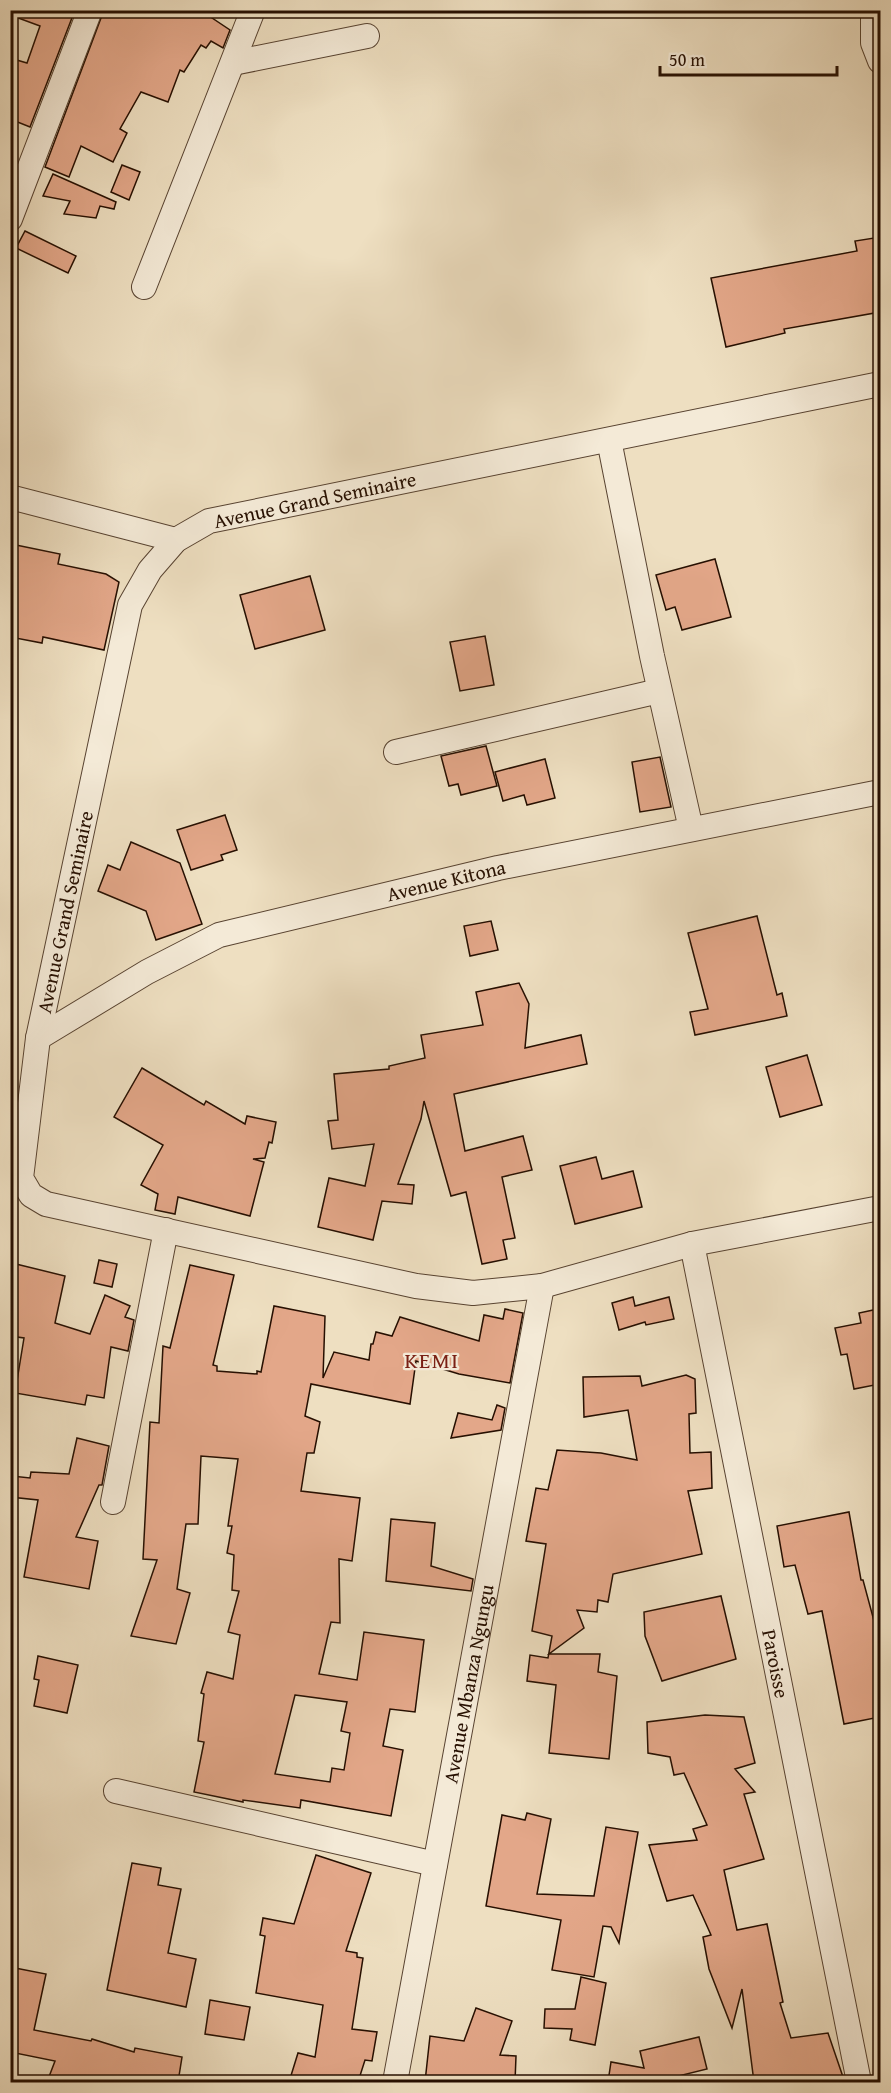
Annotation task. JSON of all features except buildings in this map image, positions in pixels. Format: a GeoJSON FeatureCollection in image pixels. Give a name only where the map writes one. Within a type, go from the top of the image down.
{"type":"FeatureCollection","features":[{"type":"Feature","properties":{"kind":"street"},"geometry":{"type":"LineString","coordinates":[[10,219],[90,10]]}},
{"type":"Feature","properties":{"kind":"street"},"geometry":{"type":"LineString","coordinates":[[144,287],[253,10]]}},
{"type":"Feature","properties":{"kind":"street"},"geometry":{"type":"LineString","coordinates":[[873,10],[873,44],[880,61]]}},
{"type":"Feature","properties":{"kind":"street"},"geometry":{"type":"LineString","coordinates":[[233,63],[367,36]]}},
{"type":"Feature","properties":{"kind":"street","name":"Avenue Grand Seminaire"},"geometry":{"type":"LineString","coordinates":[[166,1230],[46,1204],[30,1195],[21,1178],[38,1038],[130,605],[150,570],[176,540],[209,521],[880,384]]}},
{"type":"Feature","properties":{"kind":"street"},"geometry":{"type":"LineString","coordinates":[[609,440],[659,691],[691,829]]}},
{"type":"Feature","properties":{"kind":"street"},"geometry":{"type":"LineString","coordinates":[[10,497],[176,540]]}},
{"type":"Feature","properties":{"kind":"street"},"geometry":{"type":"LineString","coordinates":[[396,753],[659,691]]}},
{"type":"Feature","properties":{"kind":"street","name":"Avenue Kitona"},"geometry":{"type":"LineString","coordinates":[[38,1038],[147,972],[219,935],[498,868],[880,792]]}},
{"type":"Feature","properties":{"kind":"street"},"geometry":{"type":"LineString","coordinates":[[113,1502],[166,1230],[416,1286],[473,1293],[542,1286],[692,1244],[880,1208]]}},
{"type":"Feature","properties":{"kind":"street","name":"Paroisse"},"geometry":{"type":"LineString","coordinates":[[692,1244],[859,2082]]}},
{"type":"Feature","properties":{"kind":"street","name":"Avenue Mbanza Ngungu"},"geometry":{"type":"LineString","coordinates":[[395,2082],[542,1286]]}},
{"type":"Feature","properties":{"kind":"street"},"geometry":{"type":"LineString","coordinates":[[116,1791],[435,1864]]}},
{"type":"Feature","properties":{"kind":"district","name":"KEMI"},"geometry":{"type":"Point","coordinates":[432,1360]}}]}
